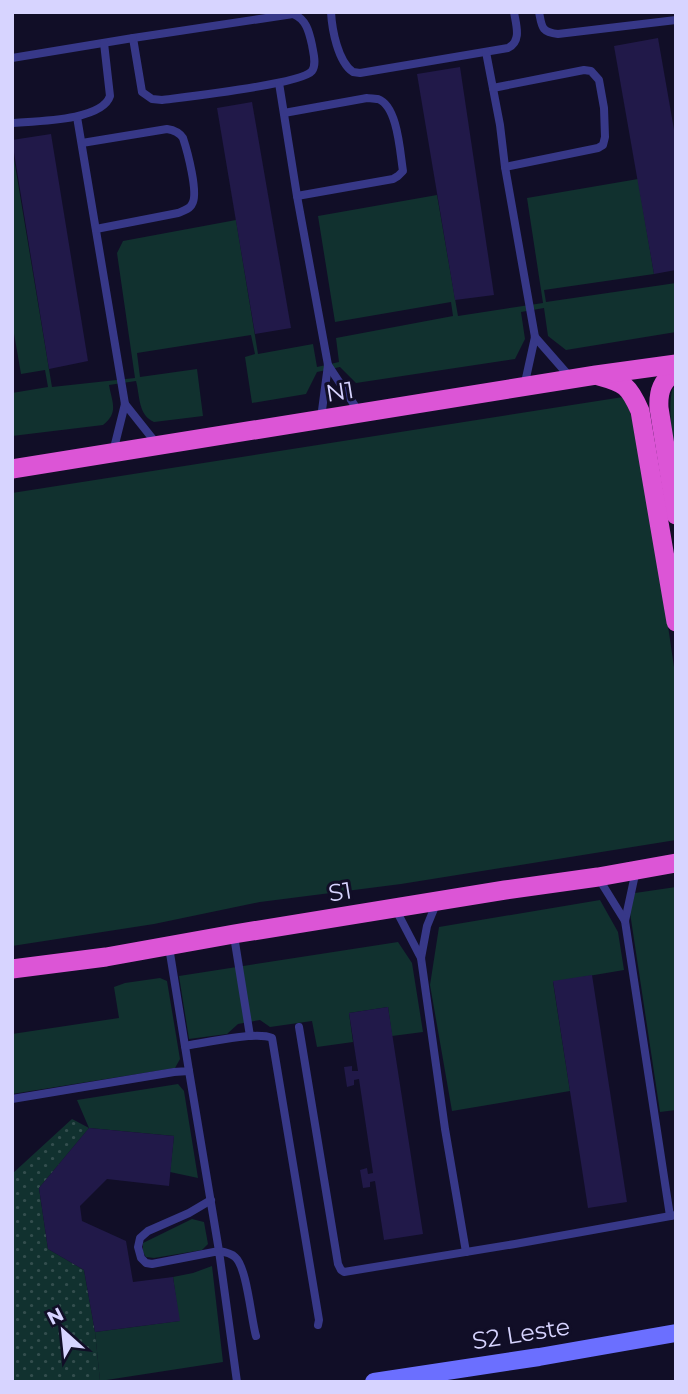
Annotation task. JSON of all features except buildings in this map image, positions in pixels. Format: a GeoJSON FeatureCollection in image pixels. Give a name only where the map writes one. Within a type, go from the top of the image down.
{"type":"FeatureCollection","features":[{"type":"Feature","properties":{"kind":"highway","name":"N1"},"geometry":{"type":"LineString","coordinates":[[12,469],[676,364]]}},
{"type":"Feature","properties":{"kind":"highway"},"geometry":{"type":"LineString","coordinates":[[676,371],[667,377],[658,392],[676,515]]}},
{"type":"Feature","properties":{"kind":"highway"},"geometry":{"type":"LineString","coordinates":[[596,375],[619,382],[632,392],[640,411],[676,622]]}},
{"type":"Feature","properties":{"kind":"highway","name":"S1"},"geometry":{"type":"LineString","coordinates":[[12,970],[106,957],[676,863]]}},
{"type":"Feature","properties":{"kind":"main road","name":"S2 Leste"},"geometry":{"type":"LineString","coordinates":[[374,1382],[676,1333]]}},
{"type":"Feature","properties":{"kind":"lane"},"geometry":{"type":"LineString","coordinates":[[331,12],[344,64],[353,72],[376,71],[508,48],[515,42],[517,35],[514,12]]}},
{"type":"Feature","properties":{"kind":"lane"},"geometry":{"type":"LineString","coordinates":[[539,12],[545,31],[558,34],[676,20]]}},
{"type":"Feature","properties":{"kind":"lane"},"geometry":{"type":"LineString","coordinates":[[12,58],[133,38],[293,14],[307,25],[314,63],[313,69],[305,76],[279,83],[162,100],[152,99],[142,92],[133,38]]}},
{"type":"Feature","properties":{"kind":"lane"},"geometry":{"type":"LineString","coordinates":[[12,124],[77,117],[108,103],[110,96],[104,43]]}},
{"type":"Feature","properties":{"kind":"lane"},"geometry":{"type":"LineString","coordinates":[[486,52],[535,337],[524,388]]}},
{"type":"Feature","properties":{"kind":"lane"},"geometry":{"type":"LineString","coordinates":[[493,88],[584,70],[591,71],[599,80],[604,108],[603,145],[506,167]]}},
{"type":"Feature","properties":{"kind":"lane"},"geometry":{"type":"LineString","coordinates":[[279,83],[328,365],[320,420]]}},
{"type":"Feature","properties":{"kind":"lane"},"geometry":{"type":"LineString","coordinates":[[284,113],[367,98],[378,99],[388,106],[393,116],[400,145],[403,171],[393,179],[297,196]]}},
{"type":"Feature","properties":{"kind":"lane"},"geometry":{"type":"LineString","coordinates":[[77,117],[125,404],[113,453]]}},
{"type":"Feature","properties":{"kind":"lane"},"geometry":{"type":"LineString","coordinates":[[82,143],[173,130],[183,138],[193,183],[194,201],[186,210],[96,229]]}},
{"type":"Feature","properties":{"kind":"lane"},"geometry":{"type":"LineString","coordinates":[[535,337],[572,379]]}},
{"type":"Feature","properties":{"kind":"lane"},"geometry":{"type":"LineString","coordinates":[[328,365],[360,413]]}},
{"type":"Feature","properties":{"kind":"lane"},"geometry":{"type":"LineString","coordinates":[[125,404],[158,446]]}},
{"type":"Feature","properties":{"kind":"lane"},"geometry":{"type":"LineString","coordinates":[[299,1027],[338,1264],[344,1272],[673,1215],[625,920],[636,870]]}},
{"type":"Feature","properties":{"kind":"lane"},"geometry":{"type":"LineString","coordinates":[[598,877],[625,920]]}},
{"type":"Feature","properties":{"kind":"lane"},"geometry":{"type":"LineString","coordinates":[[437,901],[426,926],[421,958],[445,1129],[466,1252]]}},
{"type":"Feature","properties":{"kind":"lane"},"geometry":{"type":"LineString","coordinates":[[395,908],[421,958]]}},
{"type":"Feature","properties":{"kind":"lane"},"geometry":{"type":"LineString","coordinates":[[234,934],[250,1036]]}},
{"type":"Feature","properties":{"kind":"lane"},"geometry":{"type":"LineString","coordinates":[[169,946],[219,1251],[237,1382]]}},
{"type":"Feature","properties":{"kind":"lane"},"geometry":{"type":"LineString","coordinates":[[185,1046],[250,1036],[267,1035],[272,1038],[318,1325]]}},
{"type":"Feature","properties":{"kind":"lane"},"geometry":{"type":"LineString","coordinates":[[12,1100],[189,1071]]}},
{"type":"Feature","properties":{"kind":"lane"},"geometry":{"type":"LineString","coordinates":[[211,1200],[148,1231],[140,1238],[138,1247],[141,1258],[152,1264],[219,1251],[233,1255],[239,1261],[244,1277],[256,1336]]}},
{"type":"Feature","properties":{"kind":"green space"},"geometry":{"type":"Polygon","coordinates":[[[12,147],[52,387],[135,378],[117,253],[123,241],[236,220],[258,354],[313,344],[317,367],[339,362],[336,338],[453,316],[451,302],[335,322],[318,216],[437,195],[458,316],[543,303],[527,198],[638,179],[654,274],[544,290],[546,302],[676,283],[676,332],[566,350],[548,336],[544,308],[521,312],[525,339],[515,359],[356,383],[340,367],[317,372],[306,394],[252,403],[245,357],[255,354],[251,335],[137,353],[140,377],[197,369],[203,416],[154,422],[142,410],[136,381],[109,385],[113,412],[103,425],[12,436],[12,393],[48,387],[45,370],[21,374],[12,322],[12,147]]]}},
{"type":"Feature","properties":{"kind":"green space"},"geometry":{"type":"Polygon","coordinates":[[[673,388],[676,388],[676,465],[671,414],[673,388]]]}},
{"type":"Feature","properties":{"kind":"green space"},"geometry":{"type":"Polygon","coordinates":[[[626,398],[644,460],[676,681],[676,840],[401,884],[260,902],[154,924],[12,946],[12,493],[626,398]]]}},
{"type":"Feature","properties":{"kind":"green space"},"geometry":{"type":"Polygon","coordinates":[[[676,887],[676,1110],[660,1112],[629,906],[635,893],[676,887]]]}},
{"type":"Feature","properties":{"kind":"green space"},"geometry":{"type":"Polygon","coordinates":[[[600,900],[618,932],[624,970],[553,982],[570,1091],[452,1111],[430,985],[439,927],[600,900]]]}},
{"type":"Feature","properties":{"kind":"green space"},"geometry":{"type":"Polygon","coordinates":[[[398,942],[412,963],[423,1032],[392,1036],[388,1007],[349,1013],[353,1042],[317,1047],[312,1021],[270,1027],[260,1020],[238,1024],[227,1034],[189,1039],[179,976],[398,942]]]}},
{"type":"Feature","properties":{"kind":"green space"},"geometry":{"type":"Polygon","coordinates":[[[160,978],[167,981],[180,1059],[175,1068],[12,1094],[12,1034],[119,1018],[114,987],[160,978]]]}},
{"type":"Feature","properties":{"kind":"green space"},"geometry":{"type":"Polygon","coordinates":[[[178,1084],[184,1091],[198,1178],[170,1172],[174,1136],[89,1128],[77,1100],[178,1084]]]}},
{"type":"Feature","properties":{"kind":"green space"},"geometry":{"type":"Polygon","coordinates":[[[72,1119],[89,1128],[39,1188],[48,1249],[84,1270],[100,1381],[12,1382],[12,1174],[72,1119]]]}},
{"type":"Feature","properties":{"kind":"green space"},"geometry":{"type":"Polygon","coordinates":[[[192,1219],[204,1222],[208,1244],[202,1250],[146,1257],[143,1243],[192,1219]]]}},
{"type":"Feature","properties":{"kind":"green space"},"geometry":{"type":"Polygon","coordinates":[[[212,1266],[223,1362],[100,1381],[95,1332],[179,1321],[173,1277],[212,1266]]]}}]}
